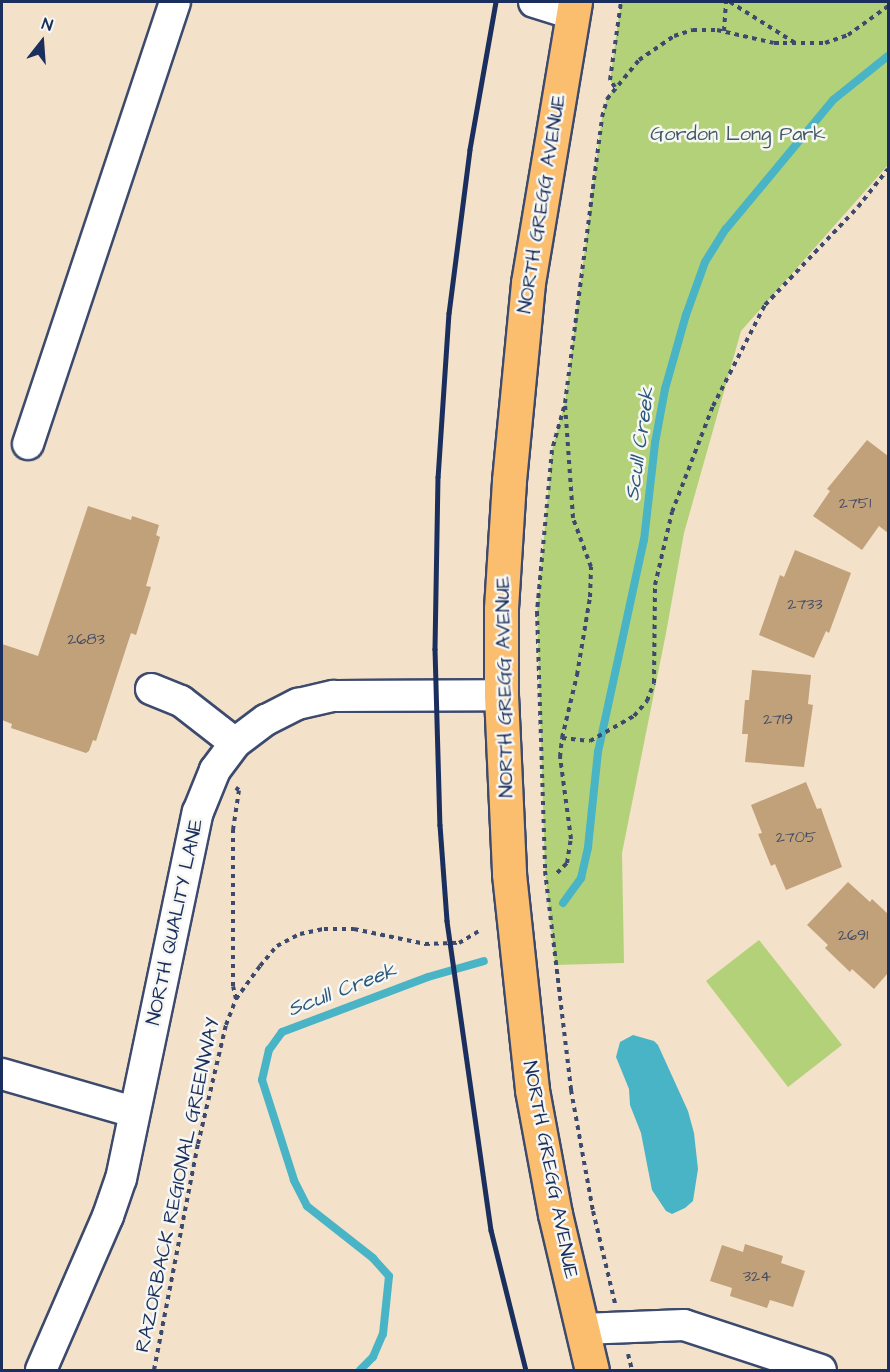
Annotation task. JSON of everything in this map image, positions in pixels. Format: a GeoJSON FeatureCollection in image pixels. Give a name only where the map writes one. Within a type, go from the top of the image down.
{"type":"FeatureCollection","features":[{"type":"Feature","properties":{"kind":"main road","name":"NORTH GREGG AVENUE"},"geometry":{"type":"LineString","coordinates":[[574,8],[528,283],[509,482],[501,609],[501,695],[509,874],[531,1090],[555,1214],[592,1371]]}},
{"type":"Feature","properties":{"kind":"street"},"geometry":{"type":"LineString","coordinates":[[28,444],[175,2]]}},
{"type":"Feature","properties":{"kind":"street"},"geometry":{"type":"LineString","coordinates":[[534,2],[574,8]]}},
{"type":"Feature","properties":{"kind":"street"},"geometry":{"type":"LineString","coordinates":[[151,689],[181,701],[235,743]]}},
{"type":"Feature","properties":{"kind":"street","name":"NORTH QUALITY LANE"},"geometry":{"type":"LineString","coordinates":[[41,1371],[108,1216],[121,1179],[198,812],[215,770],[235,743],[266,720],[298,704],[334,696],[501,695]]}},
{"type":"Feature","properties":{"kind":"street"},"geometry":{"type":"LineString","coordinates":[[2,1074],[134,1112]]}},
{"type":"Feature","properties":{"kind":"street"},"geometry":{"type":"LineString","coordinates":[[582,1329],[684,1325],[821,1371]]}},
{"type":"Feature","properties":{"kind":"path"},"geometry":{"type":"LineString","coordinates":[[615,87],[610,80],[621,2]]}},
{"type":"Feature","properties":{"kind":"path"},"geometry":{"type":"LineString","coordinates":[[724,31],[726,2]]}},
{"type":"Feature","properties":{"kind":"path"},"geometry":{"type":"LineString","coordinates":[[730,2],[796,44]]}},
{"type":"Feature","properties":{"kind":"path"},"geometry":{"type":"LineString","coordinates":[[632,1371],[593,1211],[571,1089],[545,871],[537,612],[552,450],[565,402],[602,117],[607,99],[639,60],[674,36],[693,30],[724,31],[774,43],[825,43],[848,35],[888,6]]}},
{"type":"Feature","properties":{"kind":"path"},"geometry":{"type":"LineString","coordinates":[[562,738],[590,741],[634,716],[647,701],[654,682],[655,585],[672,512],[713,406],[765,305],[858,207],[888,169]]}},
{"type":"Feature","properties":{"kind":"path"},"geometry":{"type":"LineString","coordinates":[[558,873],[567,863],[571,839],[560,757],[562,738],[577,675],[590,597],[591,567],[573,518],[565,402]]}},
{"type":"Feature","properties":{"kind":"path"},"geometry":{"type":"LineString","coordinates":[[215,770],[239,790],[233,830],[233,986],[236,999]]}},
{"type":"Feature","properties":{"kind":"path","name":"RAZORBACK REGIONAL GREENWAY"},"geometry":{"type":"LineString","coordinates":[[154,1371],[198,1144],[226,1025],[236,999],[277,946],[300,934],[324,929],[354,928],[425,944],[459,943],[481,930]]}},
{"type":"Feature","properties":{"kind":"green space","name":"Gordon Long Park"},"geometry":{"type":"Polygon","coordinates":[[[621,2],[888,2],[888,165],[741,331],[684,533],[622,853],[624,963],[555,965],[545,871],[537,612],[552,450],[565,402],[602,117],[607,99],[614,87],[610,80],[621,2]]]}},
{"type":"Feature","properties":{"kind":"green space"},"geometry":{"type":"Polygon","coordinates":[[[759,940],[842,1045],[788,1087],[706,981],[759,940]]]}},
{"type":"Feature","properties":{"kind":"water"},"geometry":{"type":"Polygon","coordinates":[[[633,1035],[654,1041],[658,1045],[688,1111],[694,1133],[698,1169],[693,1201],[672,1214],[666,1211],[652,1190],[641,1133],[630,1105],[629,1089],[616,1057],[620,1042],[633,1035]]]}},
{"type":"Feature","properties":{"kind":"building"},"geometry":{"type":"Polygon","coordinates":[[[867,440],[888,456],[888,533],[879,526],[862,550],[813,516],[830,491],[827,489],[867,440]]]}},
{"type":"Feature","properties":{"kind":"building"},"geometry":{"type":"Polygon","coordinates":[[[88,506],[131,520],[132,516],[159,525],[156,535],[160,537],[146,586],[151,587],[136,635],[131,633],[96,741],[93,740],[86,753],[11,728],[12,724],[2,720],[2,644],[38,656],[88,506]]]}},
{"type":"Feature","properties":{"kind":"building"},"geometry":{"type":"Polygon","coordinates":[[[795,550],[851,573],[829,633],[826,631],[814,658],[759,635],[780,575],[784,577],[795,550]]]}},
{"type":"Feature","properties":{"kind":"building"},"geometry":{"type":"Polygon","coordinates":[[[752,670],[811,675],[808,704],[813,705],[804,767],[745,762],[748,734],[742,734],[745,700],[749,700],[752,670]]]}},
{"type":"Feature","properties":{"kind":"building"},"geometry":{"type":"Polygon","coordinates":[[[806,782],[817,809],[821,808],[842,867],[786,890],[775,864],[771,866],[758,834],[762,833],[751,805],[806,782]]]}},
{"type":"Feature","properties":{"kind":"building"},"geometry":{"type":"Polygon","coordinates":[[[848,882],[870,902],[872,899],[888,914],[888,973],[874,989],[852,969],[850,972],[825,948],[828,945],[807,925],[848,882]]]}},
{"type":"Feature","properties":{"kind":"building"},"geometry":{"type":"Polygon","coordinates":[[[745,1244],[783,1256],[781,1263],[805,1271],[793,1307],[770,1300],[767,1308],[730,1296],[732,1288],[710,1281],[722,1245],[743,1252],[745,1244]]]}},
{"type":"Feature","properties":{"kind":"waterway","name":"Scull Creek"},"geometry":{"type":"LineString","coordinates":[[563,903],[581,878],[588,847],[598,752],[644,540],[655,443],[665,389],[686,315],[705,262],[726,229],[833,100],[888,56]]}},
{"type":"Feature","properties":{"kind":"waterway","name":"Scull Creek"},"geometry":{"type":"LineString","coordinates":[[360,1370],[373,1357],[383,1334],[389,1276],[373,1258],[307,1206],[294,1180],[262,1080],[269,1050],[282,1032],[428,977],[484,961]]}},
{"type":"Feature","properties":{"kind":"railway"},"geometry":{"type":"LineString","coordinates":[[496,2],[470,150],[449,313],[438,477],[435,649],[440,825],[447,921],[491,1230],[526,1370]]}}]}
